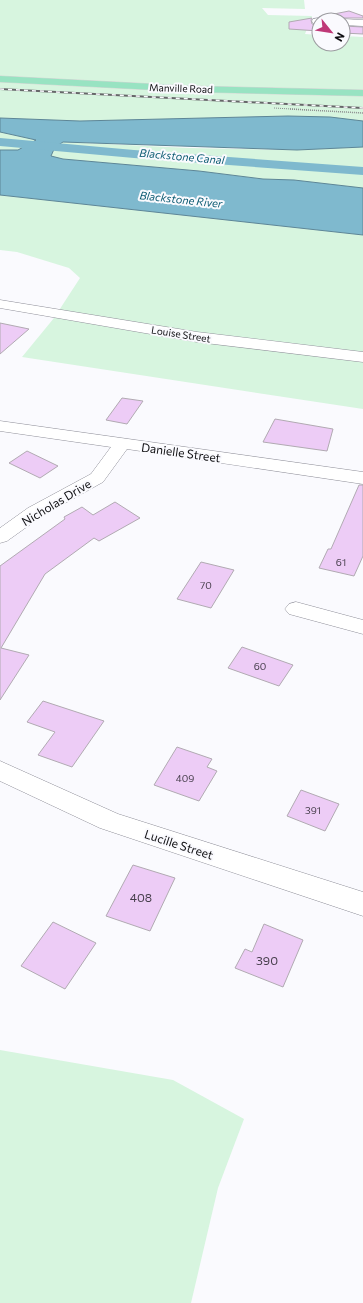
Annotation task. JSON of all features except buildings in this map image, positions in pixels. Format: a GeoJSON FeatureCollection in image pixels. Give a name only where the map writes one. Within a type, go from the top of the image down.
{"type":"FeatureCollection","features":[{"type":"Feature","properties":{"kind":"main road","name":"Manville Road"},"geometry":{"type":"LineString","coordinates":[[0,79],[193,89],[363,93]]}},
{"type":"Feature","properties":{"kind":"street"},"geometry":{"type":"LineString","coordinates":[[351,22],[363,23]]}},
{"type":"Feature","properties":{"kind":"street","name":"Louise Street"},"geometry":{"type":"LineString","coordinates":[[0,304],[197,337],[363,357]]}},
{"type":"Feature","properties":{"kind":"street","name":"Danielle Street"},"geometry":{"type":"LineString","coordinates":[[0,426],[363,478]]}},
{"type":"Feature","properties":{"kind":"street","name":"Nicholas Drive"},"geometry":{"type":"LineString","coordinates":[[0,537],[36,512],[97,478],[122,444]]}},
{"type":"Feature","properties":{"kind":"street"},"geometry":{"type":"LineString","coordinates":[[296,609],[363,627]]}},
{"type":"Feature","properties":{"kind":"street","name":"Lucille Street"},"geometry":{"type":"LineString","coordinates":[[0,770],[109,821],[363,904]]}},
{"type":"Feature","properties":{"kind":"green space"},"geometry":{"type":"Polygon","coordinates":[[[0,0],[304,0],[305,9],[262,8],[268,15],[311,16],[305,34],[311,34],[311,52],[351,52],[351,36],[363,37],[363,121],[288,116],[80,121],[0,118],[0,0]]]}},
{"type":"Feature","properties":{"kind":"green space"},"geometry":{"type":"Polygon","coordinates":[[[0,132],[36,140],[18,150],[0,150],[0,132]]]}},
{"type":"Feature","properties":{"kind":"green space"},"geometry":{"type":"Polygon","coordinates":[[[63,142],[190,148],[297,150],[363,147],[363,188],[294,180],[263,179],[199,171],[63,159],[50,156],[55,147],[63,142]]]}},
{"type":"Feature","properties":{"kind":"green space"},"geometry":{"type":"Polygon","coordinates":[[[0,195],[363,235],[363,409],[22,357],[54,318],[80,278],[69,268],[17,252],[0,250],[0,195]]]}},
{"type":"Feature","properties":{"kind":"green space"},"geometry":{"type":"Polygon","coordinates":[[[0,1050],[173,1080],[244,1119],[218,1188],[191,1303],[0,1303],[0,1050]]]}},
{"type":"Feature","properties":{"kind":"water","name":"Blackstone River"},"geometry":{"type":"Polygon","coordinates":[[[288,116],[330,117],[363,121],[363,147],[297,150],[63,142],[55,147],[51,156],[63,159],[199,171],[263,179],[294,180],[363,188],[363,235],[0,195],[0,150],[18,150],[36,140],[0,132],[0,118],[80,121],[288,116]]]}},
{"type":"Feature","properties":{"kind":"waterway","name":"Blackstone Canal"},"geometry":{"type":"LineString","coordinates":[[0,142],[134,154],[363,171]]}},
{"type":"Feature","properties":{"kind":"railway"},"geometry":{"type":"LineString","coordinates":[[0,89],[363,108]]}}]}
